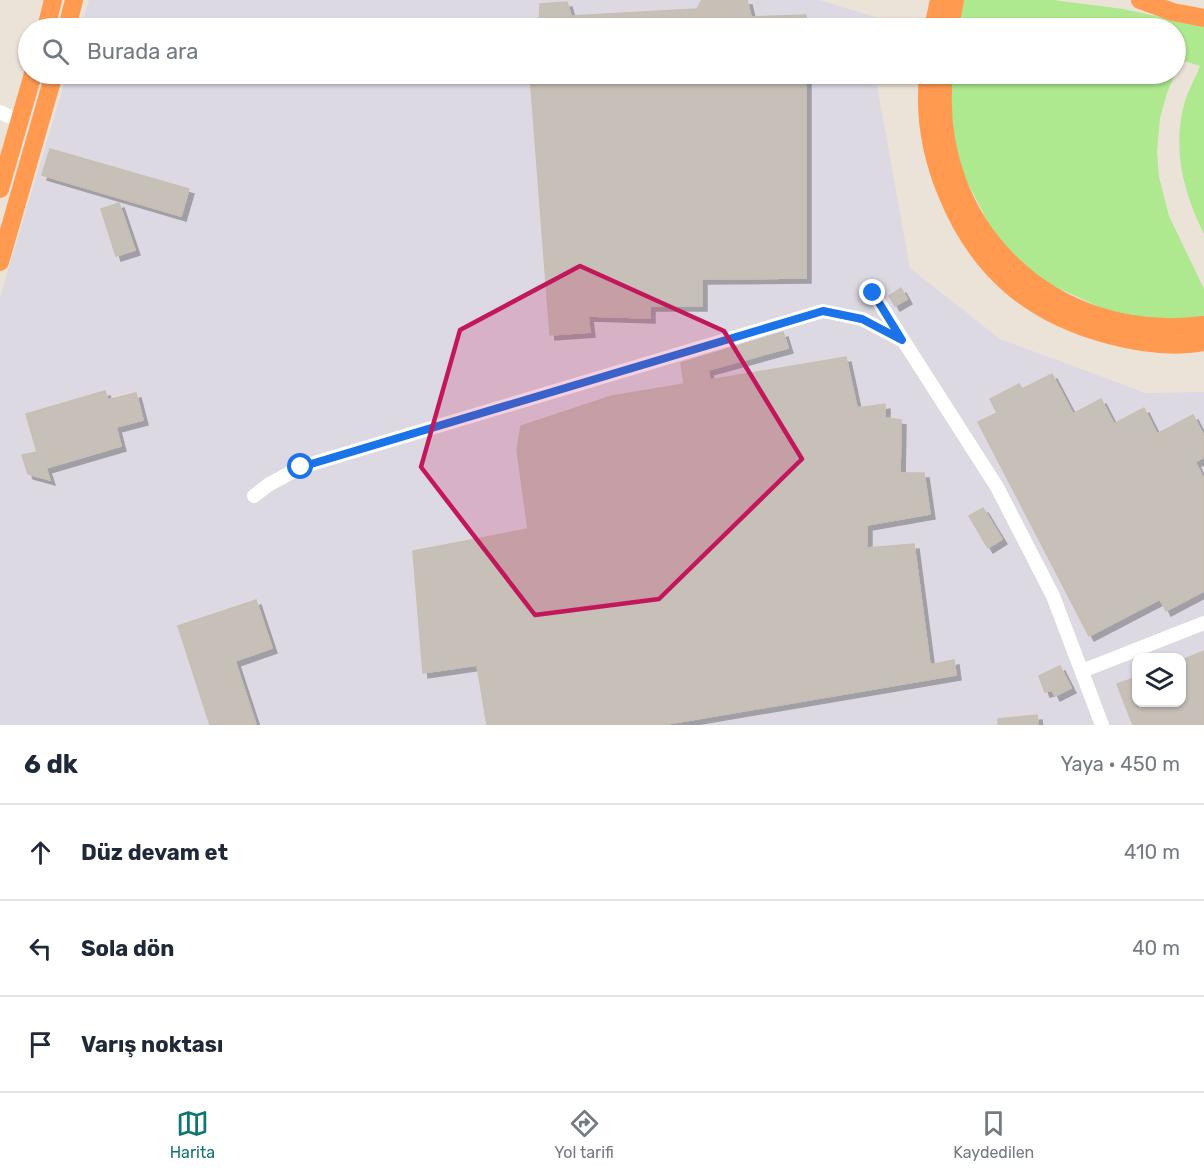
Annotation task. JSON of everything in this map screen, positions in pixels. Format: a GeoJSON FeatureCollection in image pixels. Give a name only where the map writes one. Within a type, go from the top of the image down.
{"type":"FeatureCollection","features":[{"type":"Feature","properties":{"kind":"highway"},"geometry":{"type":"LineString","coordinates":[[48,18],[53,0]]}},
{"type":"Feature","properties":{"kind":"highway"},"geometry":{"type":"LineString","coordinates":[[70,18],[74,0]]}},
{"type":"Feature","properties":{"kind":"highway"},"geometry":{"type":"LineString","coordinates":[[935,18],[939,0]]}},
{"type":"Feature","properties":{"kind":"highway"},"geometry":{"type":"LineString","coordinates":[[952,18],[955,0]]}},
{"type":"Feature","properties":{"kind":"highway"},"geometry":{"type":"LineString","coordinates":[[1140,0],[1173,12],[1204,18]]}},
{"type":"Feature","properties":{"kind":"highway"},"geometry":{"type":"LineString","coordinates":[[1176,0],[1204,5]]}},
{"type":"Feature","properties":{"kind":"highway"},"geometry":{"type":"LineString","coordinates":[[0,189],[6,148],[19,121],[30,84]]}},
{"type":"Feature","properties":{"kind":"highway"},"geometry":{"type":"LineString","coordinates":[[0,262],[51,84]]}},
{"type":"Feature","properties":{"kind":"highway"},"geometry":{"type":"LineString","coordinates":[[927,84],[928,125],[939,176],[964,231],[989,266],[1029,300],[1048,312],[1086,329],[1131,341],[1169,344],[1204,342]]}},
{"type":"Feature","properties":{"kind":"highway"},"geometry":{"type":"LineString","coordinates":[[943,84],[944,125],[955,174],[976,221],[1000,254],[1037,286],[1054,297],[1097,316],[1129,325],[1184,328],[1204,325]]}},
{"type":"Feature","properties":{"kind":"street"},"geometry":{"type":"LineString","coordinates":[[0,112],[19,121]]}},
{"type":"Feature","properties":{"kind":"street"},"geometry":{"type":"LineString","coordinates":[[873,293],[997,487],[1053,596],[1102,725]]}},
{"type":"Feature","properties":{"kind":"street"},"geometry":{"type":"LineString","coordinates":[[254,496],[268,485],[301,467],[823,311],[862,319],[902,340]]}},
{"type":"Feature","properties":{"kind":"street"},"geometry":{"type":"LineString","coordinates":[[1082,670],[1204,623]]}},
{"type":"Feature","properties":{"kind":"highlighted area"},"geometry":{"type":"Polygon","coordinates":[[[580,266],[724,331],[802,459],[659,599],[535,615],[421,467],[460,330],[580,266]]]}},
{"type":"Feature","properties":{"kind":"shaded area"},"geometry":{"type":"Polygon","coordinates":[[[89,0],[819,0],[876,17],[876,18],[84,18],[89,0]]]}},
{"type":"Feature","properties":{"kind":"shaded area"},"geometry":{"type":"Polygon","coordinates":[[[64,84],[877,84],[910,268],[1000,339],[1146,393],[1204,392],[1204,725],[0,725],[0,297],[64,84]]]}},
{"type":"Feature","properties":{"kind":"green space"},"geometry":{"type":"Polygon","coordinates":[[[961,0],[1053,0],[1123,9],[1166,18],[958,18],[961,0]]]}},
{"type":"Feature","properties":{"kind":"green space"},"geometry":{"type":"Polygon","coordinates":[[[1186,22],[1204,26],[1204,234],[1186,187],[1179,139],[1185,100],[1200,66],[1186,62],[1186,22]]]}},
{"type":"Feature","properties":{"kind":"green space"},"geometry":{"type":"Polygon","coordinates":[[[951,84],[1171,84],[1160,118],[1157,152],[1159,177],[1169,216],[1204,289],[1204,318],[1163,321],[1117,315],[1045,282],[1015,258],[992,230],[963,174],[955,141],[950,102],[951,84]]]}},
{"type":"Feature","properties":{"kind":"building"},"geometry":{"type":"Polygon","coordinates":[[[702,0],[747,0],[751,17],[806,15],[806,18],[539,18],[540,4],[567,2],[571,16],[697,9],[702,0]]]}},
{"type":"Feature","properties":{"kind":"building"},"geometry":{"type":"Polygon","coordinates":[[[531,84],[806,84],[806,278],[702,279],[702,306],[650,306],[650,318],[588,316],[590,332],[550,335],[531,84]]]}},
{"type":"Feature","properties":{"kind":"building"},"geometry":{"type":"Polygon","coordinates":[[[50,149],[189,189],[181,216],[42,175],[50,149]]]}},
{"type":"Feature","properties":{"kind":"building"},"geometry":{"type":"Polygon","coordinates":[[[119,203],[135,250],[116,256],[101,209],[119,203]]]}},
{"type":"Feature","properties":{"kind":"building"},"geometry":{"type":"Polygon","coordinates":[[[901,288],[907,299],[895,306],[889,296],[901,288]]]}},
{"type":"Feature","properties":{"kind":"building"},"geometry":{"type":"Polygon","coordinates":[[[783,332],[788,348],[708,370],[710,380],[846,357],[857,408],[885,404],[885,418],[901,420],[900,473],[924,473],[930,514],[867,525],[867,548],[914,544],[930,665],[954,660],[956,675],[661,725],[487,725],[477,665],[423,673],[413,551],[528,529],[517,450],[521,426],[612,396],[684,384],[681,363],[783,332]]]}},
{"type":"Feature","properties":{"kind":"building"},"geometry":{"type":"Polygon","coordinates":[[[1052,374],[1073,414],[1101,399],[1114,424],[1144,408],[1157,434],[1193,415],[1204,436],[1204,457],[1195,462],[1204,479],[1204,591],[1166,611],[1160,599],[1089,636],[978,422],[997,413],[990,399],[1019,384],[1022,389],[1052,374]]]}},
{"type":"Feature","properties":{"kind":"building"},"geometry":{"type":"Polygon","coordinates":[[[105,391],[108,400],[136,393],[143,420],[116,427],[121,446],[46,468],[50,480],[28,474],[22,455],[37,452],[26,414],[105,391]]]}},
{"type":"Feature","properties":{"kind":"building"},"geometry":{"type":"Polygon","coordinates":[[[983,508],[1002,539],[988,548],[969,516],[983,508]]]}},
{"type":"Feature","properties":{"kind":"building"},"geometry":{"type":"Polygon","coordinates":[[[256,600],[272,648],[235,661],[256,725],[210,725],[178,626],[256,600]]]}},
{"type":"Feature","properties":{"kind":"building"},"geometry":{"type":"Polygon","coordinates":[[[1204,651],[1204,725],[1133,725],[1117,684],[1132,679],[1132,707],[1186,707],[1186,658],[1204,651]]]}},
{"type":"Feature","properties":{"kind":"building"},"geometry":{"type":"Polygon","coordinates":[[[1060,666],[1071,688],[1055,696],[1052,690],[1045,692],[1039,676],[1060,666]]]}},
{"type":"Feature","properties":{"kind":"building"},"geometry":{"type":"Polygon","coordinates":[[[1037,715],[1038,725],[998,725],[998,719],[1037,715]]]}},
{"type":"Feature","properties":{"kind":"route"},"geometry":{"type":"LineString","coordinates":[[301,467],[823,311],[862,319],[902,340],[873,293]]}}]}
